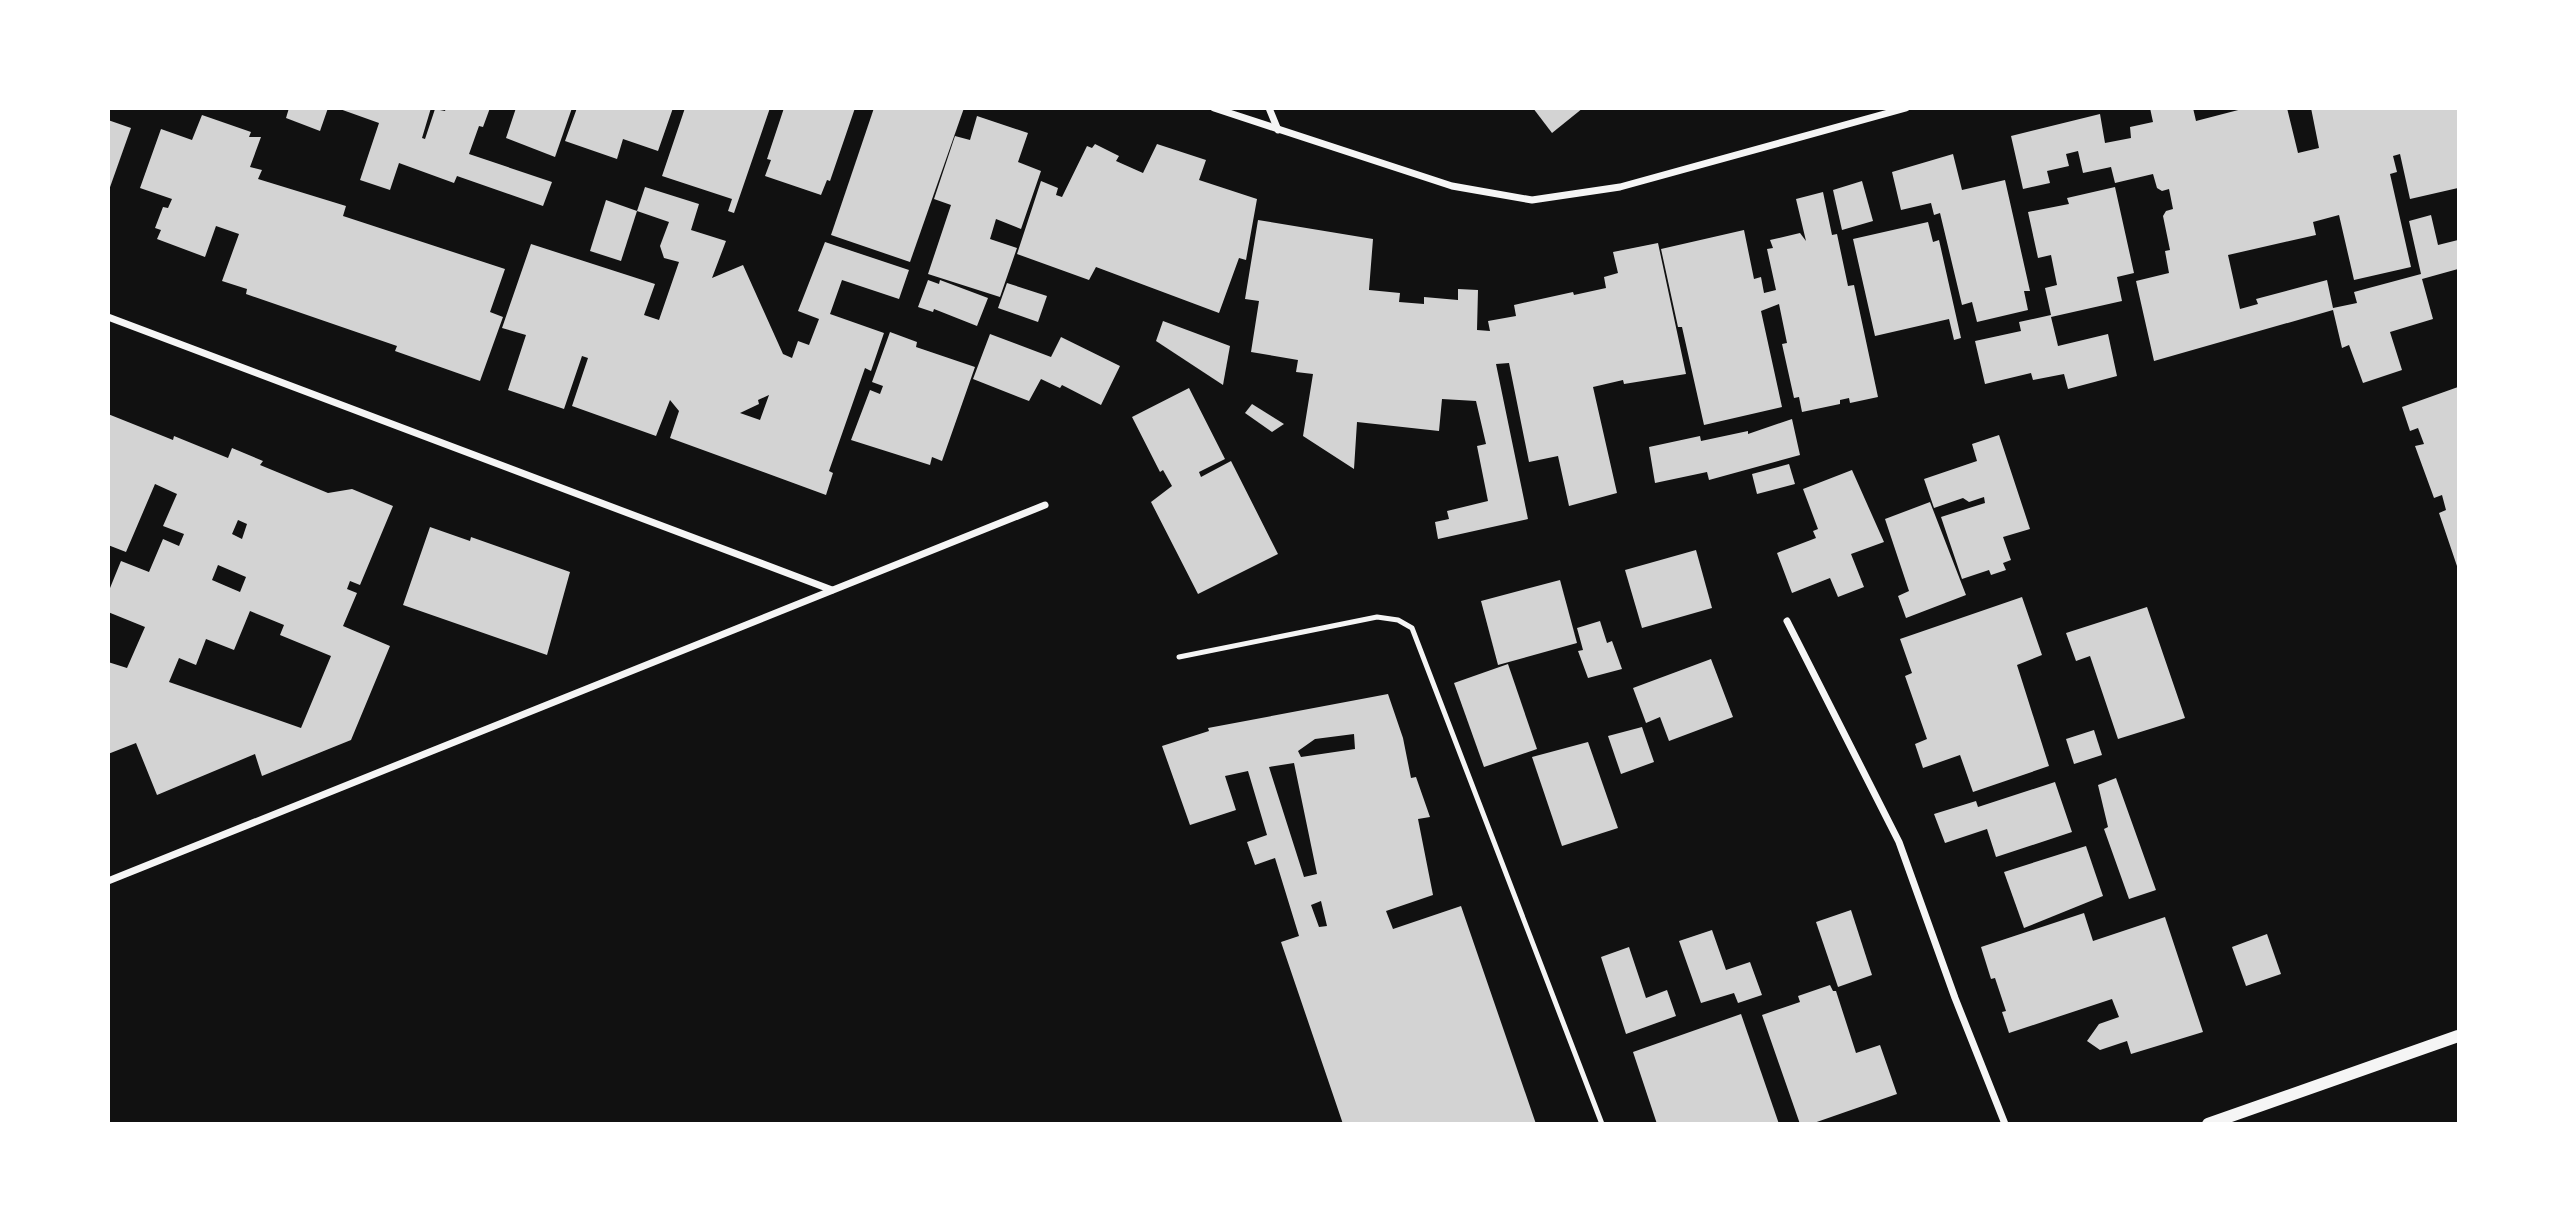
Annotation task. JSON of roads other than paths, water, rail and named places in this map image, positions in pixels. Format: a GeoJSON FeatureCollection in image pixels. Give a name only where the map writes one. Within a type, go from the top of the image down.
{"type":"FeatureCollection","features":[{"type":"Feature","properties":{"kind":"street"},"geometry":{"type":"LineString","coordinates":[[1214,108],[1452,186],[1532,200],[1620,187],[1906,108]]}},
{"type":"Feature","properties":{"kind":"street"},"geometry":{"type":"LineString","coordinates":[[1269,108],[1278,130]]}},
{"type":"Feature","properties":{"kind":"street"},"geometry":{"type":"LineString","coordinates":[[108,317],[832,590]]}},
{"type":"Feature","properties":{"kind":"street"},"geometry":{"type":"LineString","coordinates":[[108,881],[1045,505]]}},
{"type":"Feature","properties":{"kind":"street"},"geometry":{"type":"LineString","coordinates":[[1787,621],[1899,842],[1955,998],[2005,1124]]}},
{"type":"Feature","properties":{"kind":"street"},"geometry":{"type":"LineString","coordinates":[[2208,1124],[2459,1036]]}},
{"type":"Feature","properties":{"kind":"lane"},"geometry":{"type":"LineString","coordinates":[[1179,657],[1377,617],[1398,620],[1412,628],[1602,1124]]}}]}
